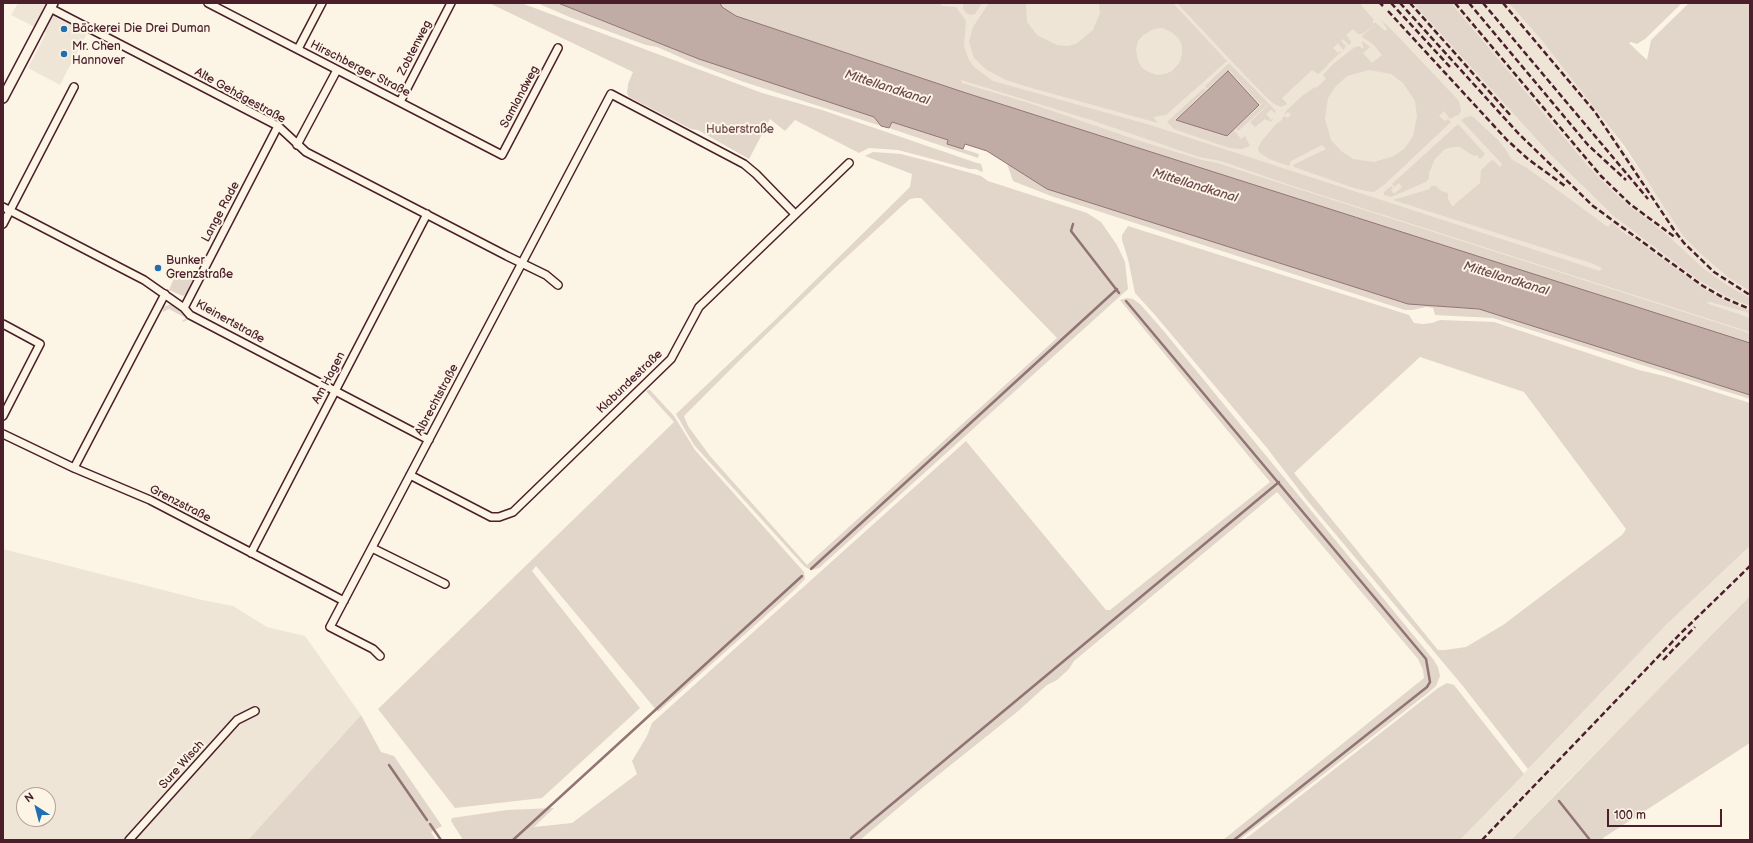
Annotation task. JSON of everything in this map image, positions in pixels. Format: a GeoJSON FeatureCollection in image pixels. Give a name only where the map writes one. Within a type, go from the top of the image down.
{"type":"FeatureCollection","features":[{"type":"Feature","properties":{"kind":"main road"},"geometry":{"type":"LineString","coordinates":[[3,98],[51,5]]}},
{"type":"Feature","properties":{"kind":"street","name":"Hirschberger Straße"},"geometry":{"type":"LineString","coordinates":[[208,3],[502,155]]}},
{"type":"Feature","properties":{"kind":"street"},"geometry":{"type":"LineString","coordinates":[[298,49],[322,3]]}},
{"type":"Feature","properties":{"kind":"street","name":"Zobtenweg"},"geometry":{"type":"LineString","coordinates":[[400,102],[450,3]]}},
{"type":"Feature","properties":{"kind":"street","name":"Alte Gehägestraße"},"geometry":{"type":"LineString","coordinates":[[51,5],[278,126],[306,152],[522,263]]}},
{"type":"Feature","properties":{"kind":"street","name":"Samlandweg"},"geometry":{"type":"LineString","coordinates":[[502,155],[558,48]]}},
{"type":"Feature","properties":{"kind":"street"},"geometry":{"type":"LineString","coordinates":[[297,145],[337,70]]}},
{"type":"Feature","properties":{"kind":"street"},"geometry":{"type":"LineString","coordinates":[[3,224],[6,209],[74,87]]}},
{"type":"Feature","properties":{"kind":"street","name":"Albrechtstraße"},"geometry":{"type":"LineString","coordinates":[[380,656],[373,649],[330,627],[611,94],[744,164],[756,174],[795,214]]}},
{"type":"Feature","properties":{"kind":"street","name":"Lange Rade"},"geometry":{"type":"LineString","coordinates":[[184,308],[278,126]]}},
{"type":"Feature","properties":{"kind":"street","name":"Klabundestraße"},"geometry":{"type":"LineString","coordinates":[[410,475],[491,517],[499,517],[513,512],[671,359],[699,307],[849,163]]}},
{"type":"Feature","properties":{"kind":"street","name":"Kleinertstraße"},"geometry":{"type":"LineString","coordinates":[[6,209],[137,276],[165,294],[184,308],[190,315],[429,440]]}},
{"type":"Feature","properties":{"kind":"street","name":"Am Hagen"},"geometry":{"type":"LineString","coordinates":[[251,553],[427,214]]}},
{"type":"Feature","properties":{"kind":"street"},"geometry":{"type":"LineString","coordinates":[[522,263],[546,275],[558,285]]}},
{"type":"Feature","properties":{"kind":"street"},"geometry":{"type":"LineString","coordinates":[[74,468],[165,294]]}},
{"type":"Feature","properties":{"kind":"street"},"geometry":{"type":"LineString","coordinates":[[3,324],[40,344],[3,416]]}},
{"type":"Feature","properties":{"kind":"street","name":"Grenzstraße"},"geometry":{"type":"LineString","coordinates":[[3,434],[74,468],[139,495],[344,601]]}},
{"type":"Feature","properties":{"kind":"street"},"geometry":{"type":"LineString","coordinates":[[372,548],[445,584]]}},
{"type":"Feature","properties":{"kind":"street","name":"Sure Wisch"},"geometry":{"type":"LineString","coordinates":[[129,840],[237,720],[255,711]]}},
{"type":"Feature","properties":{"kind":"shaded area"},"geometry":{"type":"Polygon","coordinates":[[[18,3],[48,3],[45,9],[87,33],[60,85],[28,68],[46,33],[11,15],[18,3]]]}},
{"type":"Feature","properties":{"kind":"shaded area"},"geometry":{"type":"Polygon","coordinates":[[[720,3],[1514,3],[1597,110],[1667,209],[1750,287],[1750,343],[1094,134],[720,3]]]}},
{"type":"Feature","properties":{"kind":"shaded area"},"geometry":{"type":"Polygon","coordinates":[[[1750,546],[1750,596],[1695,654],[1511,840],[1460,840],[1667,624],[1750,546]]]}},
{"type":"Feature","properties":{"kind":"shaded area"},"geometry":{"type":"Polygon","coordinates":[[[3,549],[202,600],[233,606],[267,627],[305,636],[361,715],[248,840],[3,840],[3,549]]]}},
{"type":"Feature","properties":{"kind":"green space","name":"Huberstraße"},"geometry":{"type":"Polygon","coordinates":[[[489,3],[521,3],[762,93],[822,110],[981,164],[983,170],[982,172],[976,169],[970,169],[898,150],[869,148],[859,153],[795,120],[785,131],[770,119],[749,159],[698,130],[691,129],[629,97],[627,93],[628,84],[633,72],[489,3]]]}},
{"type":"Feature","properties":{"kind":"green space"},"geometry":{"type":"Polygon","coordinates":[[[537,3],[558,3],[655,42],[874,117],[881,126],[744,82],[691,62],[657,47],[646,45],[572,18],[537,3]]]}},
{"type":"Feature","properties":{"kind":"green space"},"geometry":{"type":"Polygon","coordinates":[[[720,3],[938,3],[943,6],[956,7],[966,21],[964,46],[969,60],[974,67],[993,81],[1150,125],[1600,271],[1602,268],[1591,263],[1393,200],[1430,189],[1431,186],[1436,186],[1441,191],[1448,193],[1448,199],[1452,206],[1454,206],[1480,183],[1481,170],[1491,161],[1493,160],[1500,167],[1502,164],[1461,120],[1472,116],[1498,140],[1511,159],[1527,168],[1608,227],[1612,223],[1628,236],[1629,235],[1707,291],[1750,311],[1750,313],[1710,302],[1706,303],[1750,318],[1750,332],[1290,185],[1221,161],[1199,157],[1091,120],[961,80],[962,83],[1032,104],[1137,140],[1202,160],[1217,163],[1743,331],[1750,334],[1750,343],[963,92],[736,16],[722,7],[720,3]]]}},
{"type":"Feature","properties":{"kind":"green space"},"geometry":{"type":"Polygon","coordinates":[[[967,3],[982,3],[975,14],[971,15],[966,13],[963,8],[963,5],[967,3]]]}},
{"type":"Feature","properties":{"kind":"green space"},"geometry":{"type":"Polygon","coordinates":[[[989,3],[1026,3],[1027,22],[1037,35],[1057,45],[1068,46],[1076,44],[1093,30],[1100,13],[1099,3],[1173,3],[1227,61],[1166,115],[1153,117],[1158,123],[1006,80],[987,70],[974,58],[969,42],[973,27],[989,3]],[[1162,28],[1154,29],[1143,35],[1138,41],[1136,49],[1138,61],[1142,68],[1157,75],[1165,74],[1172,71],[1180,62],[1182,46],[1179,39],[1173,33],[1162,28]]]}},
{"type":"Feature","properties":{"kind":"green space"},"geometry":{"type":"Polygon","coordinates":[[[1177,3],[1363,3],[1361,5],[1374,20],[1372,21],[1374,24],[1375,22],[1385,31],[1387,29],[1380,19],[1390,28],[1459,101],[1461,111],[1458,116],[1457,115],[1450,119],[1444,111],[1439,116],[1445,121],[1448,119],[1451,122],[1385,184],[1374,192],[1366,191],[1294,167],[1293,165],[1326,149],[1322,145],[1291,161],[1289,166],[1269,159],[1259,152],[1258,148],[1261,142],[1276,124],[1282,120],[1282,118],[1285,116],[1287,118],[1291,115],[1288,112],[1284,115],[1286,111],[1302,96],[1315,87],[1316,88],[1326,79],[1323,75],[1333,64],[1355,47],[1360,46],[1362,49],[1364,47],[1362,41],[1370,47],[1363,53],[1372,63],[1382,55],[1373,44],[1362,37],[1375,25],[1362,34],[1358,34],[1353,29],[1346,35],[1351,43],[1349,45],[1343,39],[1341,41],[1346,46],[1343,50],[1338,43],[1333,48],[1338,53],[1340,51],[1341,52],[1318,74],[1312,70],[1282,98],[1287,104],[1281,107],[1274,104],[1265,96],[1239,69],[1240,68],[1238,68],[1177,3]],[[1369,70],[1347,76],[1336,86],[1328,98],[1325,119],[1331,140],[1341,151],[1353,159],[1374,162],[1394,156],[1405,148],[1413,136],[1417,116],[1415,101],[1403,83],[1391,74],[1369,70]]]}},
{"type":"Feature","properties":{"kind":"green space"},"geometry":{"type":"Polygon","coordinates":[[[1413,3],[1451,3],[1587,165],[1609,188],[1629,206],[1665,233],[1704,269],[1727,285],[1750,298],[1750,306],[1726,296],[1697,279],[1615,217],[1552,156],[1413,3]]]}},
{"type":"Feature","properties":{"kind":"green space"},"geometry":{"type":"Polygon","coordinates":[[[1509,3],[1682,3],[1645,39],[1637,44],[1631,42],[1629,43],[1647,60],[1651,40],[1689,3],[1750,3],[1750,291],[1728,277],[1684,237],[1625,147],[1540,38],[1509,3]]]}},
{"type":"Feature","properties":{"kind":"green space"},"geometry":{"type":"Polygon","coordinates":[[[1229,63],[1274,109],[1276,112],[1275,113],[1271,110],[1266,114],[1271,120],[1274,117],[1271,122],[1265,119],[1255,127],[1250,122],[1267,105],[1238,131],[1236,129],[1264,102],[1260,104],[1229,70],[1207,89],[1205,86],[1229,63]]]}},
{"type":"Feature","properties":{"kind":"green space"},"geometry":{"type":"Polygon","coordinates":[[[1204,88],[1206,90],[1175,120],[1227,137],[1234,130],[1241,139],[1245,136],[1250,146],[1242,149],[1229,148],[1174,129],[1167,122],[1204,88]]]}},
{"type":"Feature","properties":{"kind":"green space"},"geometry":{"type":"Polygon","coordinates":[[[892,122],[948,140],[947,144],[979,154],[978,158],[889,128],[892,122]]]}},
{"type":"Feature","properties":{"kind":"green space"},"geometry":{"type":"Polygon","coordinates":[[[1458,124],[1485,154],[1480,159],[1477,155],[1474,156],[1460,147],[1445,149],[1435,159],[1429,173],[1429,178],[1426,182],[1391,197],[1384,195],[1384,192],[1391,186],[1393,188],[1391,190],[1394,194],[1402,187],[1399,183],[1394,187],[1392,184],[1458,124]]]}},
{"type":"Feature","properties":{"kind":"green space"},"geometry":{"type":"Polygon","coordinates":[[[873,152],[901,154],[981,176],[988,181],[1087,213],[1101,222],[1117,245],[1125,262],[1128,289],[819,568],[812,570],[805,567],[694,445],[676,414],[775,320],[910,187],[912,174],[865,156],[873,152]],[[921,198],[910,199],[903,205],[839,264],[684,416],[688,426],[710,456],[807,565],[1057,338],[921,198]]]}},
{"type":"Feature","properties":{"kind":"green space"},"geometry":{"type":"Polygon","coordinates":[[[1007,164],[1047,189],[1408,304],[1479,309],[1750,395],[1750,399],[1493,318],[1435,315],[1433,308],[1426,307],[1405,310],[1051,196],[1013,181],[1007,164]]]}},
{"type":"Feature","properties":{"kind":"green space"},"geometry":{"type":"Polygon","coordinates":[[[1128,226],[1409,315],[1414,323],[1432,323],[1440,320],[1494,322],[1639,370],[1668,377],[1750,403],[1750,546],[1667,624],[1528,769],[1462,685],[1306,499],[1267,448],[1135,293],[1122,235],[1128,226]],[[1420,357],[1294,473],[1438,650],[1466,647],[1503,625],[1622,535],[1626,529],[1524,392],[1420,357]]]}},
{"type":"Feature","properties":{"kind":"green space"},"geometry":{"type":"Polygon","coordinates":[[[177,271],[193,278],[198,277],[191,291],[183,296],[169,290],[177,271]]]}},
{"type":"Feature","properties":{"kind":"green space"},"geometry":{"type":"Polygon","coordinates":[[[1127,298],[1133,299],[1140,304],[1162,329],[1433,659],[1438,667],[1440,676],[1436,686],[1428,693],[1239,840],[1223,840],[1424,678],[1423,670],[1418,659],[1277,492],[1074,661],[1069,669],[1057,680],[1047,685],[1017,712],[860,840],[463,840],[451,821],[452,818],[507,810],[554,808],[534,827],[572,823],[637,774],[632,761],[647,736],[652,723],[966,441],[1106,610],[1110,610],[1270,482],[1120,300],[1127,298]]]}},
{"type":"Feature","properties":{"kind":"green space"},"geometry":{"type":"Polygon","coordinates":[[[171,304],[178,307],[187,318],[186,321],[181,322],[186,318],[169,309],[163,312],[163,307],[171,304]]]}},
{"type":"Feature","properties":{"kind":"green space"},"geometry":{"type":"Polygon","coordinates":[[[650,390],[674,416],[695,450],[804,572],[805,579],[658,712],[536,566],[532,571],[640,708],[542,798],[455,808],[378,709],[674,422],[646,391],[650,390]]]}},
{"type":"Feature","properties":{"kind":"green space"},"geometry":{"type":"Polygon","coordinates":[[[1750,596],[1750,743],[1603,838],[1604,840],[1511,840],[1750,596]]]}},
{"type":"Feature","properties":{"kind":"green space"},"geometry":{"type":"Polygon","coordinates":[[[1447,683],[1454,685],[1524,774],[1460,840],[1244,840],[1438,688],[1447,683]]]}},
{"type":"Feature","properties":{"kind":"green space"},"geometry":{"type":"Polygon","coordinates":[[[361,715],[381,752],[394,756],[442,826],[431,832],[436,840],[248,840],[361,715]]]}},
{"type":"Feature","properties":{"kind":"water","name":"Mittellandkanal"},"geometry":{"type":"Polygon","coordinates":[[[558,3],[720,3],[722,7],[736,16],[963,92],[1750,343],[1750,395],[1479,309],[1408,304],[1047,189],[987,151],[965,144],[963,149],[947,144],[948,140],[892,122],[889,128],[881,126],[874,117],[699,59],[558,3]]]}},
{"type":"Feature","properties":{"kind":"water"},"geometry":{"type":"Polygon","coordinates":[[[1228,71],[1259,105],[1227,136],[1176,120],[1228,71]]]}},
{"type":"Feature","properties":{"kind":"waterway"},"geometry":{"type":"LineString","coordinates":[[1073,224],[1071,231],[1119,293]]}},
{"type":"Feature","properties":{"kind":"waterway"},"geometry":{"type":"LineString","coordinates":[[811,569],[1117,289]]}},
{"type":"Feature","properties":{"kind":"waterway"},"geometry":{"type":"LineString","coordinates":[[1126,301],[1426,659],[1430,682],[1427,687],[1234,840]]}},
{"type":"Feature","properties":{"kind":"waterway"},"geometry":{"type":"LineString","coordinates":[[851,838],[1279,482]]}},
{"type":"Feature","properties":{"kind":"waterway"},"geometry":{"type":"LineString","coordinates":[[513,840],[802,576]]}},
{"type":"Feature","properties":{"kind":"waterway"},"geometry":{"type":"LineString","coordinates":[[389,765],[427,820]]}},
{"type":"Feature","properties":{"kind":"waterway"},"geometry":{"type":"LineString","coordinates":[[1559,801],[1590,840]]}},
{"type":"Feature","properties":{"kind":"waterway"},"geometry":{"type":"LineString","coordinates":[[430,824],[441,840]]}},
{"type":"Feature","properties":{"kind":"railway"},"geometry":{"type":"LineString","coordinates":[[1380,3],[1383,6]]}},
{"type":"Feature","properties":{"kind":"railway"},"geometry":{"type":"LineString","coordinates":[[1391,3],[1450,67]]}},
{"type":"Feature","properties":{"kind":"railway"},"geometry":{"type":"LineString","coordinates":[[1400,3],[1518,133],[1593,206],[1703,286],[1724,298],[1750,309]]}},
{"type":"Feature","properties":{"kind":"railway"},"geometry":{"type":"LineString","coordinates":[[1410,3],[1512,117]]}},
{"type":"Feature","properties":{"kind":"railway"},"geometry":{"type":"LineString","coordinates":[[1455,3],[1601,176],[1630,204],[1676,238]]}},
{"type":"Feature","properties":{"kind":"railway"},"geometry":{"type":"LineString","coordinates":[[1469,3],[1588,145],[1626,180]]}},
{"type":"Feature","properties":{"kind":"railway"},"geometry":{"type":"LineString","coordinates":[[1483,3],[1648,199]]}},
{"type":"Feature","properties":{"kind":"railway"},"geometry":{"type":"LineString","coordinates":[[1503,3],[1595,112],[1684,243],[1714,272],[1750,295]]}},
{"type":"Feature","properties":{"kind":"railway"},"geometry":{"type":"LineString","coordinates":[[1388,11],[1507,140],[1528,159],[1565,186]]}},
{"type":"Feature","properties":{"kind":"railway"},"geometry":{"type":"LineString","coordinates":[[1482,840],[1678,636],[1750,566]]}},
{"type":"Feature","properties":{"kind":"railway"},"geometry":{"type":"LineString","coordinates":[[1663,660],[1695,627]]}},
{"type":"Feature","properties":{"kind":"place","name":"Bäckerei Die Drei Duman"},"geometry":{"type":"Point","coordinates":[64,29]}},
{"type":"Feature","properties":{"kind":"place","name":"Mr. Chen Hannover"},"geometry":{"type":"Point","coordinates":[64,54]}},
{"type":"Feature","properties":{"kind":"place","name":"Bunker Grenzstraße"},"geometry":{"type":"Point","coordinates":[158,268]}}]}
